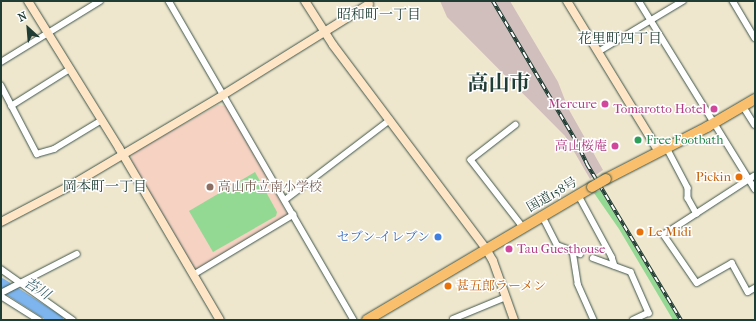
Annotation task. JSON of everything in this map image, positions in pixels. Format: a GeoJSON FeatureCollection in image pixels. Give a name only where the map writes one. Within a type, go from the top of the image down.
{"type":"FeatureCollection","features":[{"type":"Feature","properties":{"kind":"highway","name":"国道158号"},"geometry":{"type":"LineString","coordinates":[[367,320],[578,194],[713,124],[755,99]]}},
{"type":"Feature","properties":{"kind":"street"},"geometry":{"type":"LineString","coordinates":[[28,1],[123,154],[220,320]]}},
{"type":"Feature","properties":{"kind":"street"},"geometry":{"type":"LineString","coordinates":[[1,62],[100,1]]}},
{"type":"Feature","properties":{"kind":"street"},"geometry":{"type":"LineString","coordinates":[[169,1],[354,320]]}},
{"type":"Feature","properties":{"kind":"street"},"geometry":{"type":"LineString","coordinates":[[305,1],[324,33],[486,249],[493,261],[514,320]]}},
{"type":"Feature","properties":{"kind":"street"},"geometry":{"type":"LineString","coordinates":[[567,1],[598,52],[688,188],[688,198],[698,214]]}},
{"type":"Feature","properties":{"kind":"street"},"geometry":{"type":"LineString","coordinates":[[639,1],[713,124],[755,189]]}},
{"type":"Feature","properties":{"kind":"street"},"geometry":{"type":"LineString","coordinates":[[598,52],[684,1]]}},
{"type":"Feature","properties":{"kind":"street"},"geometry":{"type":"LineString","coordinates":[[733,1],[755,38]]}},
{"type":"Feature","properties":{"kind":"street"},"geometry":{"type":"LineString","coordinates":[[1,222],[28,207],[51,197],[223,95],[369,4]]}},
{"type":"Feature","properties":{"kind":"street"},"geometry":{"type":"LineString","coordinates":[[11,106],[70,69]]}},
{"type":"Feature","properties":{"kind":"street"},"geometry":{"type":"LineString","coordinates":[[1,85],[37,154],[54,149],[102,120]]}},
{"type":"Feature","properties":{"kind":"street"},"geometry":{"type":"LineString","coordinates":[[743,106],[755,125]]}},
{"type":"Feature","properties":{"kind":"street"},"geometry":{"type":"LineString","coordinates":[[284,200],[390,120]]}},
{"type":"Feature","properties":{"kind":"street"},"geometry":{"type":"LineString","coordinates":[[516,125],[471,160],[523,227]]}},
{"type":"Feature","properties":{"kind":"street"},"geometry":{"type":"LineString","coordinates":[[755,176],[664,235],[697,283],[732,263],[748,292],[755,288]]}},
{"type":"Feature","properties":{"kind":"street"},"geometry":{"type":"LineString","coordinates":[[578,194],[612,257],[615,266]]}},
{"type":"Feature","properties":{"kind":"street"},"geometry":{"type":"LineString","coordinates":[[193,275],[293,215]]}},
{"type":"Feature","properties":{"kind":"street"},"geometry":{"type":"LineString","coordinates":[[542,215],[557,245],[580,254]]}},
{"type":"Feature","properties":{"kind":"street"},"geometry":{"type":"LineString","coordinates":[[573,251],[578,284],[594,320]]}},
{"type":"Feature","properties":{"kind":"street"},"geometry":{"type":"LineString","coordinates":[[39,320],[1,294],[77,254]]}},
{"type":"Feature","properties":{"kind":"street"},"geometry":{"type":"LineString","coordinates":[[594,258],[631,272],[650,313],[634,320]]}},
{"type":"Feature","properties":{"kind":"street"},"geometry":{"type":"LineString","coordinates":[[1,269],[73,320]]}},
{"type":"Feature","properties":{"kind":"street"},"geometry":{"type":"LineString","coordinates":[[453,319],[506,297]]}},
{"type":"Feature","properties":{"kind":"shaded area"},"geometry":{"type":"Polygon","coordinates":[[[440,1],[510,1],[558,82],[568,108],[603,170],[590,179],[565,136],[447,17],[440,1]]]}},
{"type":"Feature","properties":{"kind":"shaded area","name":"高山市立南小学校"},"geometry":{"type":"Polygon","coordinates":[[[218,105],[226,106],[288,215],[197,270],[195,269],[131,160],[132,153],[218,105]]]}},
{"type":"Feature","properties":{"kind":"green space"},"geometry":{"type":"Polygon","coordinates":[[[255,172],[277,212],[276,216],[213,252],[189,211],[255,172]]]}},
{"type":"Feature","properties":{"kind":"green space"},"geometry":{"type":"Polygon","coordinates":[[[600,190],[678,319],[673,320],[619,229],[594,193],[600,190]]]}},
{"type":"Feature","properties":{"kind":"waterway","name":"苔川"},"geometry":{"type":"LineString","coordinates":[[1,284],[57,320]]}},
{"type":"Feature","properties":{"kind":"railway"},"geometry":{"type":"LineString","coordinates":[[493,1],[575,139],[587,164],[681,320]]}},
{"type":"Feature","properties":{"kind":"place","name":"Mercure"},"geometry":{"type":"Point","coordinates":[605,104]}},
{"type":"Feature","properties":{"kind":"place","name":"Tomarotto Hotel"},"geometry":{"type":"Point","coordinates":[714,109]}},
{"type":"Feature","properties":{"kind":"place","name":"Free Footbath"},"geometry":{"type":"Point","coordinates":[638,140]}},
{"type":"Feature","properties":{"kind":"place","name":"高山桜庵"},"geometry":{"type":"Point","coordinates":[615,146]}},
{"type":"Feature","properties":{"kind":"place","name":"Pickin"},"geometry":{"type":"Point","coordinates":[739,177]}},
{"type":"Feature","properties":{"kind":"place","name":"高山市立南小学校"},"geometry":{"type":"Point","coordinates":[210,187]}},
{"type":"Feature","properties":{"kind":"place","name":"Le Midi"},"geometry":{"type":"Point","coordinates":[640,232]}},
{"type":"Feature","properties":{"kind":"place","name":"セブン-イレブン"},"geometry":{"type":"Point","coordinates":[438,237]}},
{"type":"Feature","properties":{"kind":"place","name":"Tau Guesthouse"},"geometry":{"type":"Point","coordinates":[509,249]}},
{"type":"Feature","properties":{"kind":"place","name":"甚五郎ラーメン"},"geometry":{"type":"Point","coordinates":[448,286]}},
{"type":"Feature","properties":{"kind":"district","name":"昭和町一丁目"},"geometry":{"type":"Point","coordinates":[379,15]}},
{"type":"Feature","properties":{"kind":"district","name":"花里町四丁目"},"geometry":{"type":"Point","coordinates":[620,39]}},
{"type":"Feature","properties":{"kind":"district","name":"高山市"},"geometry":{"type":"Point","coordinates":[499,83]}},
{"type":"Feature","properties":{"kind":"district","name":"岡本町一丁目"},"geometry":{"type":"Point","coordinates":[105,187]}}]}
